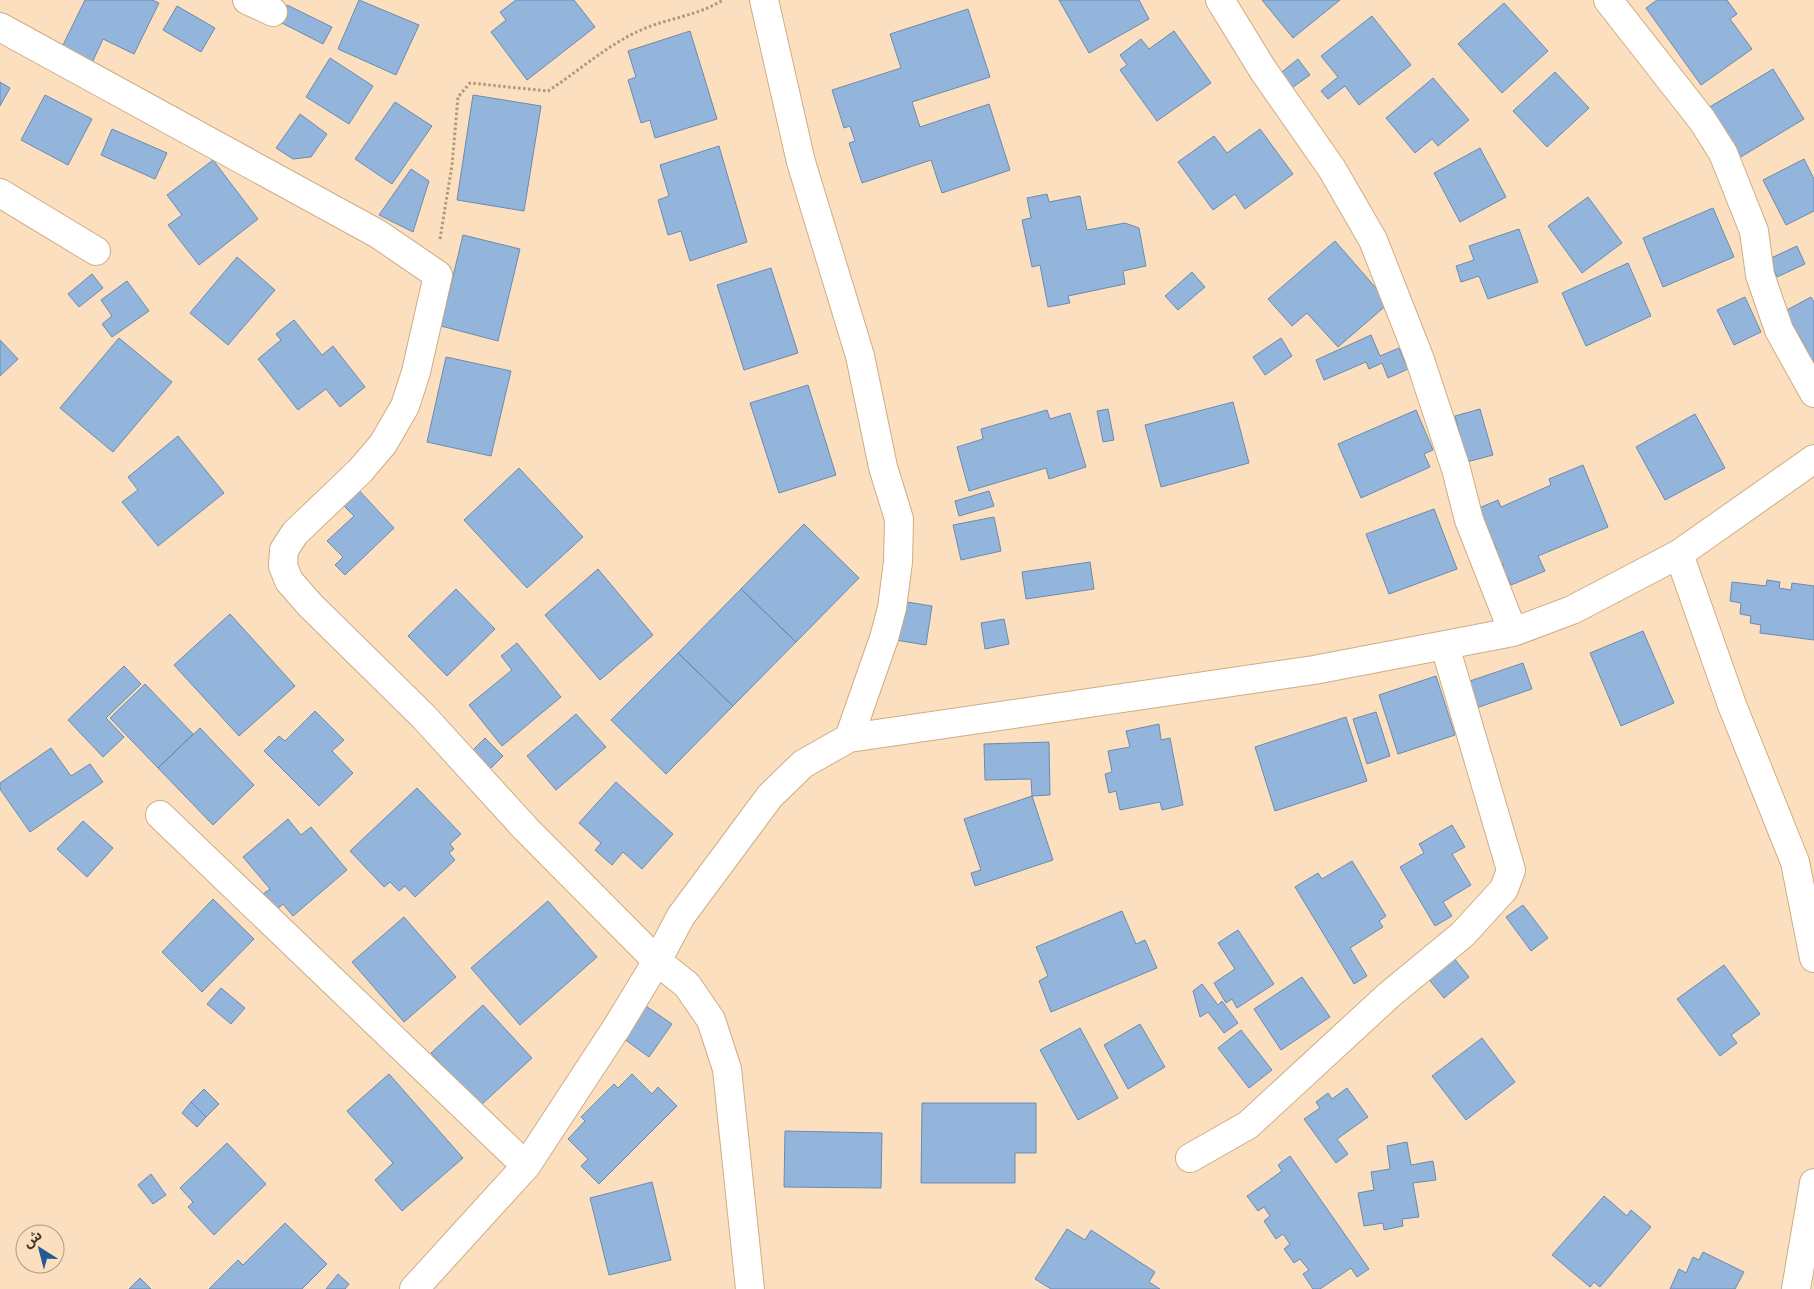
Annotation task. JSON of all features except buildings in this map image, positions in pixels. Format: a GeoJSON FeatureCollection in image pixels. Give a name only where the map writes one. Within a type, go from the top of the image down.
{"type":"FeatureCollection","features":[{"type":"Feature","properties":{"kind":"street"},"geometry":{"type":"LineString","coordinates":[[247,0],[273,12]]}},
{"type":"Feature","properties":{"kind":"street"},"geometry":{"type":"LineString","coordinates":[[764,0],[801,162],[860,356],[883,467],[898,519],[898,562],[892,608],[884,638],[849,738]]}},
{"type":"Feature","properties":{"kind":"street"},"geometry":{"type":"LineString","coordinates":[[1220,0],[1263,70],[1332,169],[1373,240],[1419,357],[1456,469],[1469,520],[1513,632]]}},
{"type":"Feature","properties":{"kind":"street"},"geometry":{"type":"LineString","coordinates":[[1608,0],[1702,120],[1723,153],[1754,231],[1760,275],[1779,330],[1814,393]]}},
{"type":"Feature","properties":{"kind":"street"},"geometry":{"type":"LineString","coordinates":[[0,27],[378,234],[438,275],[416,372],[405,406],[383,444],[360,471],[295,533],[284,550],[283,566],[289,580],[310,605],[424,718],[525,828],[657,961],[687,985],[710,1020],[727,1069],[750,1289]]}},
{"type":"Feature","properties":{"kind":"street"},"geometry":{"type":"LineString","coordinates":[[0,193],[96,251]]}},
{"type":"Feature","properties":{"kind":"street"},"geometry":{"type":"LineString","coordinates":[[414,1289],[526,1166],[617,1027],[657,961],[681,916],[770,796],[803,764],[849,738],[1314,670],[1513,632],[1572,610],[1679,554],[1814,459]]}},
{"type":"Feature","properties":{"kind":"street"},"geometry":{"type":"LineString","coordinates":[[1679,554],[1732,705],[1795,862],[1814,958]]}},
{"type":"Feature","properties":{"kind":"street"},"geometry":{"type":"LineString","coordinates":[[1190,1158],[1248,1125],[1389,995],[1463,934],[1504,889],[1511,870],[1445,646]]}},
{"type":"Feature","properties":{"kind":"street"},"geometry":{"type":"LineString","coordinates":[[160,815],[526,1166]]}},
{"type":"Feature","properties":{"kind":"street"},"geometry":{"type":"LineString","coordinates":[[1785,837],[1814,849]]}},
{"type":"Feature","properties":{"kind":"street"},"geometry":{"type":"LineString","coordinates":[[1796,1289],[1814,1183]]}},
{"type":"Feature","properties":{"kind":"path"},"geometry":{"type":"LineString","coordinates":[[438,275],[440,242],[452,165],[458,97],[470,83],[548,91],[594,58],[641,30],[707,10],[723,0]]}}]}
